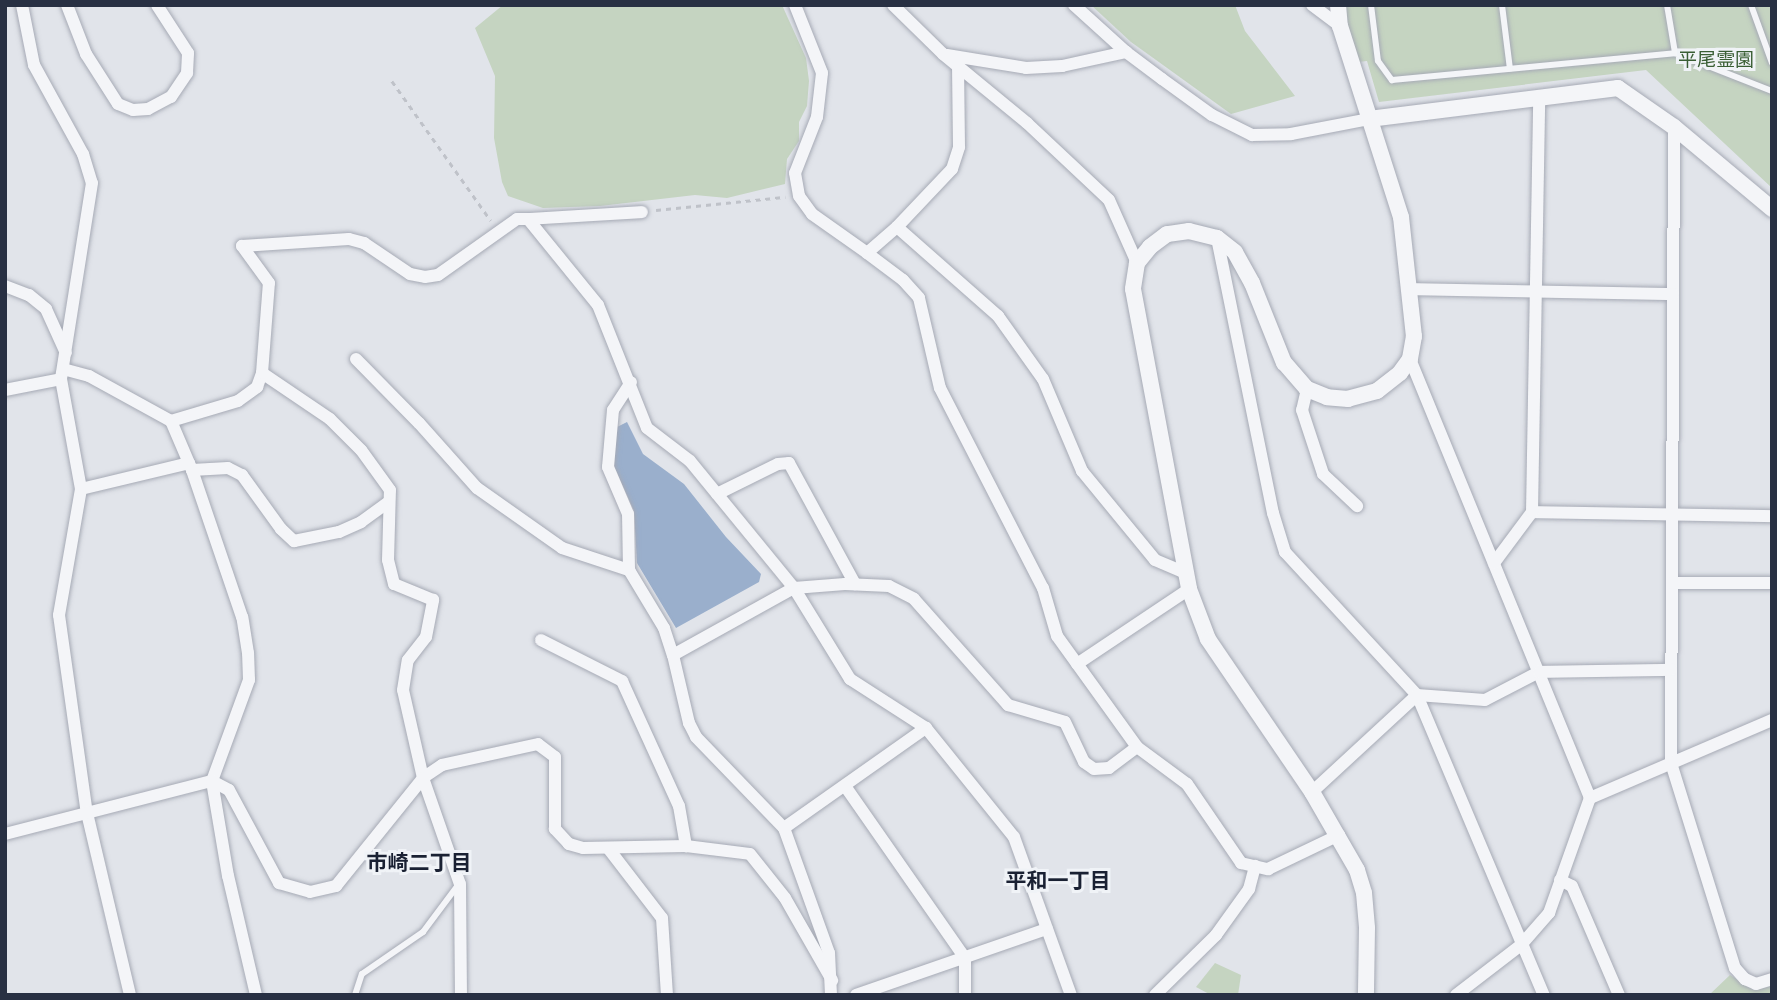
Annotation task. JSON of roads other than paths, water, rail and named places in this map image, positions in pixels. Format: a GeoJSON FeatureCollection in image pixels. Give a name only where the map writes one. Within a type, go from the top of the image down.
{"type":"FeatureCollection","features":[{"type":"Feature","properties":{"kind":"street"},"geometry":{"type":"LineString","coordinates":[[22,5],[34,65],[83,154],[92,183],[62,374],[81,489],[59,615],[87,813],[130,995]]}},
{"type":"Feature","properties":{"kind":"street"},"geometry":{"type":"LineString","coordinates":[[67,5],[86,54],[118,104],[133,110],[148,109],[171,97],[187,73],[188,53],[157,5]]}},
{"type":"Feature","properties":{"kind":"street"},"geometry":{"type":"LineString","coordinates":[[795,5],[822,73],[817,117],[795,173],[799,196],[812,214],[903,280],[919,298],[940,388],[1043,588],[1057,636],[1137,747],[1187,784],[1241,863],[1268,869],[1339,835]]}},
{"type":"Feature","properties":{"kind":"street"},"geometry":{"type":"LineString","coordinates":[[893,5],[943,54],[1027,123],[1109,200],[1137,263]]}},
{"type":"Feature","properties":{"kind":"street"},"geometry":{"type":"LineString","coordinates":[[1074,5],[1126,52],[1212,115],[1252,135],[1292,134],[1369,119],[1618,88],[1674,127],[1772,209]]}},
{"type":"Feature","properties":{"kind":"street"},"geometry":{"type":"LineString","coordinates":[[1312,5],[1340,26]]}},
{"type":"Feature","properties":{"kind":"street"},"geometry":{"type":"LineString","coordinates":[[1338,5],[1340,26],[1401,218],[1411,289],[1414,336],[1410,359],[1400,373],[1377,391],[1348,399],[1327,397],[1307,390],[1283,363],[1252,283],[1235,252],[1217,238],[1189,230],[1167,234],[1150,247],[1137,263],[1133,289],[1138,324],[1157,406],[1187,581],[1208,639],[1312,792],[1357,870],[1364,893],[1367,929],[1366,995]]}},
{"type":"Feature","properties":{"kind":"street"},"geometry":{"type":"LineString","coordinates":[[943,54],[1026,68],[1062,66],[1126,52]]}},
{"type":"Feature","properties":{"kind":"street"},"geometry":{"type":"LineString","coordinates":[[867,253],[897,227],[952,169],[959,147],[958,65]]}},
{"type":"Feature","properties":{"kind":"street"},"geometry":{"type":"LineString","coordinates":[[1494,563],[1532,512],[1539,99]]}},
{"type":"Feature","properties":{"kind":"street"},"geometry":{"type":"LineString","coordinates":[[1674,127],[1671,764],[1735,968],[1745,979],[1756,984],[1772,979]]}},
{"type":"Feature","properties":{"kind":"street"},"geometry":{"type":"LineString","coordinates":[[172,421],[238,401],[257,387],[262,373],[269,283],[242,246],[349,239],[363,243],[410,274],[425,277],[438,275],[517,219],[642,212]]}},
{"type":"Feature","properties":{"kind":"street"},"geometry":{"type":"LineString","coordinates":[[528,219],[598,305],[631,382],[647,428],[691,461],[793,588],[850,679],[926,727],[1014,837],[1071,995]]}},
{"type":"Feature","properties":{"kind":"street"},"geometry":{"type":"LineString","coordinates":[[897,227],[998,316],[1043,379],[1082,471],[1155,560],[1187,581]]}},
{"type":"Feature","properties":{"kind":"street"},"geometry":{"type":"LineString","coordinates":[[1217,238],[1273,513],[1285,552],[1417,695],[1544,995]]}},
{"type":"Feature","properties":{"kind":"street"},"geometry":{"type":"LineString","coordinates":[[5,286],[29,295],[46,309],[66,353]]}},
{"type":"Feature","properties":{"kind":"street"},"geometry":{"type":"LineString","coordinates":[[1411,289],[1673,294]]}},
{"type":"Feature","properties":{"kind":"street"},"geometry":{"type":"LineString","coordinates":[[356,359],[419,423],[477,488],[562,548],[629,570]]}},
{"type":"Feature","properties":{"kind":"street"},"geometry":{"type":"LineString","coordinates":[[1410,359],[1590,798],[1549,913],[1521,945],[1456,995]]}},
{"type":"Feature","properties":{"kind":"street"},"geometry":{"type":"LineString","coordinates":[[262,373],[330,419],[361,450],[390,490],[388,559],[394,584],[433,600],[426,637],[408,660],[403,690],[423,778],[460,884],[461,995]]}},
{"type":"Feature","properties":{"kind":"street"},"geometry":{"type":"LineString","coordinates":[[5,390],[62,374],[89,376],[172,421],[242,618],[248,653],[249,680],[212,781],[228,876],[256,995]]}},
{"type":"Feature","properties":{"kind":"street"},"geometry":{"type":"LineString","coordinates":[[631,382],[613,410],[608,467],[628,514],[629,570],[664,628],[689,723],[696,737],[784,828],[829,953],[831,995]]}},
{"type":"Feature","properties":{"kind":"street"},"geometry":{"type":"LineString","coordinates":[[1307,390],[1302,410],[1323,474],[1357,506]]}},
{"type":"Feature","properties":{"kind":"street"},"geometry":{"type":"LineString","coordinates":[[717,494],[778,464],[789,463],[855,584]]}},
{"type":"Feature","properties":{"kind":"street"},"geometry":{"type":"LineString","coordinates":[[81,489],[190,467],[228,468],[242,475],[281,529],[295,541],[339,532],[361,522],[389,502]]}},
{"type":"Feature","properties":{"kind":"street"},"geometry":{"type":"LineString","coordinates":[[1532,512],[1772,516]]}},
{"type":"Feature","properties":{"kind":"street"},"geometry":{"type":"LineString","coordinates":[[1077,664],[1187,581]]}},
{"type":"Feature","properties":{"kind":"street"},"geometry":{"type":"LineString","coordinates":[[1671,583],[1772,583]]}},
{"type":"Feature","properties":{"kind":"street"},"geometry":{"type":"LineString","coordinates":[[673,655],[793,588],[855,584],[889,586],[914,599],[1008,705],[1065,722],[1084,762],[1094,769],[1109,768],[1137,747]]}},
{"type":"Feature","properties":{"kind":"street"},"geometry":{"type":"LineString","coordinates":[[541,640],[622,681],[679,806],[686,846]]}},
{"type":"Feature","properties":{"kind":"street"},"geometry":{"type":"LineString","coordinates":[[1312,792],[1417,695],[1485,700],[1539,672],[1671,670]]}},
{"type":"Feature","properties":{"kind":"street"},"geometry":{"type":"LineString","coordinates":[[1590,798],[1772,720]]}},
{"type":"Feature","properties":{"kind":"street"},"geometry":{"type":"LineString","coordinates":[[784,828],[926,727]]}},
{"type":"Feature","properties":{"kind":"street"},"geometry":{"type":"LineString","coordinates":[[5,834],[212,781],[229,790],[279,883],[310,892],[336,886],[423,778],[442,765],[538,744],[555,757],[555,829],[569,844],[583,848],[686,846],[750,854],[785,898],[832,980]]}},
{"type":"Feature","properties":{"kind":"street"},"geometry":{"type":"LineString","coordinates":[[845,786],[965,958],[965,995]]}},
{"type":"Feature","properties":{"kind":"street"},"geometry":{"type":"LineString","coordinates":[[607,848],[662,918],[667,995]]}},
{"type":"Feature","properties":{"kind":"street"},"geometry":{"type":"LineString","coordinates":[[1156,995],[1216,934],[1249,890],[1255,866]]}},
{"type":"Feature","properties":{"kind":"street"},"geometry":{"type":"LineString","coordinates":[[1560,880],[1572,886],[1619,995]]}},
{"type":"Feature","properties":{"kind":"street"},"geometry":{"type":"LineString","coordinates":[[856,995],[1047,929]]}},
{"type":"Feature","properties":{"kind":"lane"},"geometry":{"type":"LineString","coordinates":[[1371,5],[1378,61],[1392,80],[1675,53],[1772,92]]}},
{"type":"Feature","properties":{"kind":"lane"},"geometry":{"type":"LineString","coordinates":[[1502,5],[1510,69]]}},
{"type":"Feature","properties":{"kind":"lane"},"geometry":{"type":"LineString","coordinates":[[1667,5],[1675,53]]}},
{"type":"Feature","properties":{"kind":"lane"},"geometry":{"type":"LineString","coordinates":[[1751,5],[1772,63]]}},
{"type":"Feature","properties":{"kind":"lane"},"geometry":{"type":"LineString","coordinates":[[355,995],[362,974],[423,932],[460,884]]}},
{"type":"Feature","properties":{"kind":"water"},"geometry":{"type":"Polygon","coordinates":[[[627,422],[643,454],[684,484],[726,537],[761,574],[759,582],[676,628],[637,563],[634,511],[613,464],[617,427],[627,422]]]}},
{"type":"Feature","properties":{"kind":"district","name":"市崎二丁目"},"geometry":{"type":"Point","coordinates":[419,863]}},
{"type":"Feature","properties":{"kind":"district","name":"平和一丁目"},"geometry":{"type":"Point","coordinates":[1058,881]}},
{"type":"Feature","properties":{"kind":"park label","name":"平尾霊園"},"geometry":{"type":"Point","coordinates":[1716,60]}}]}
